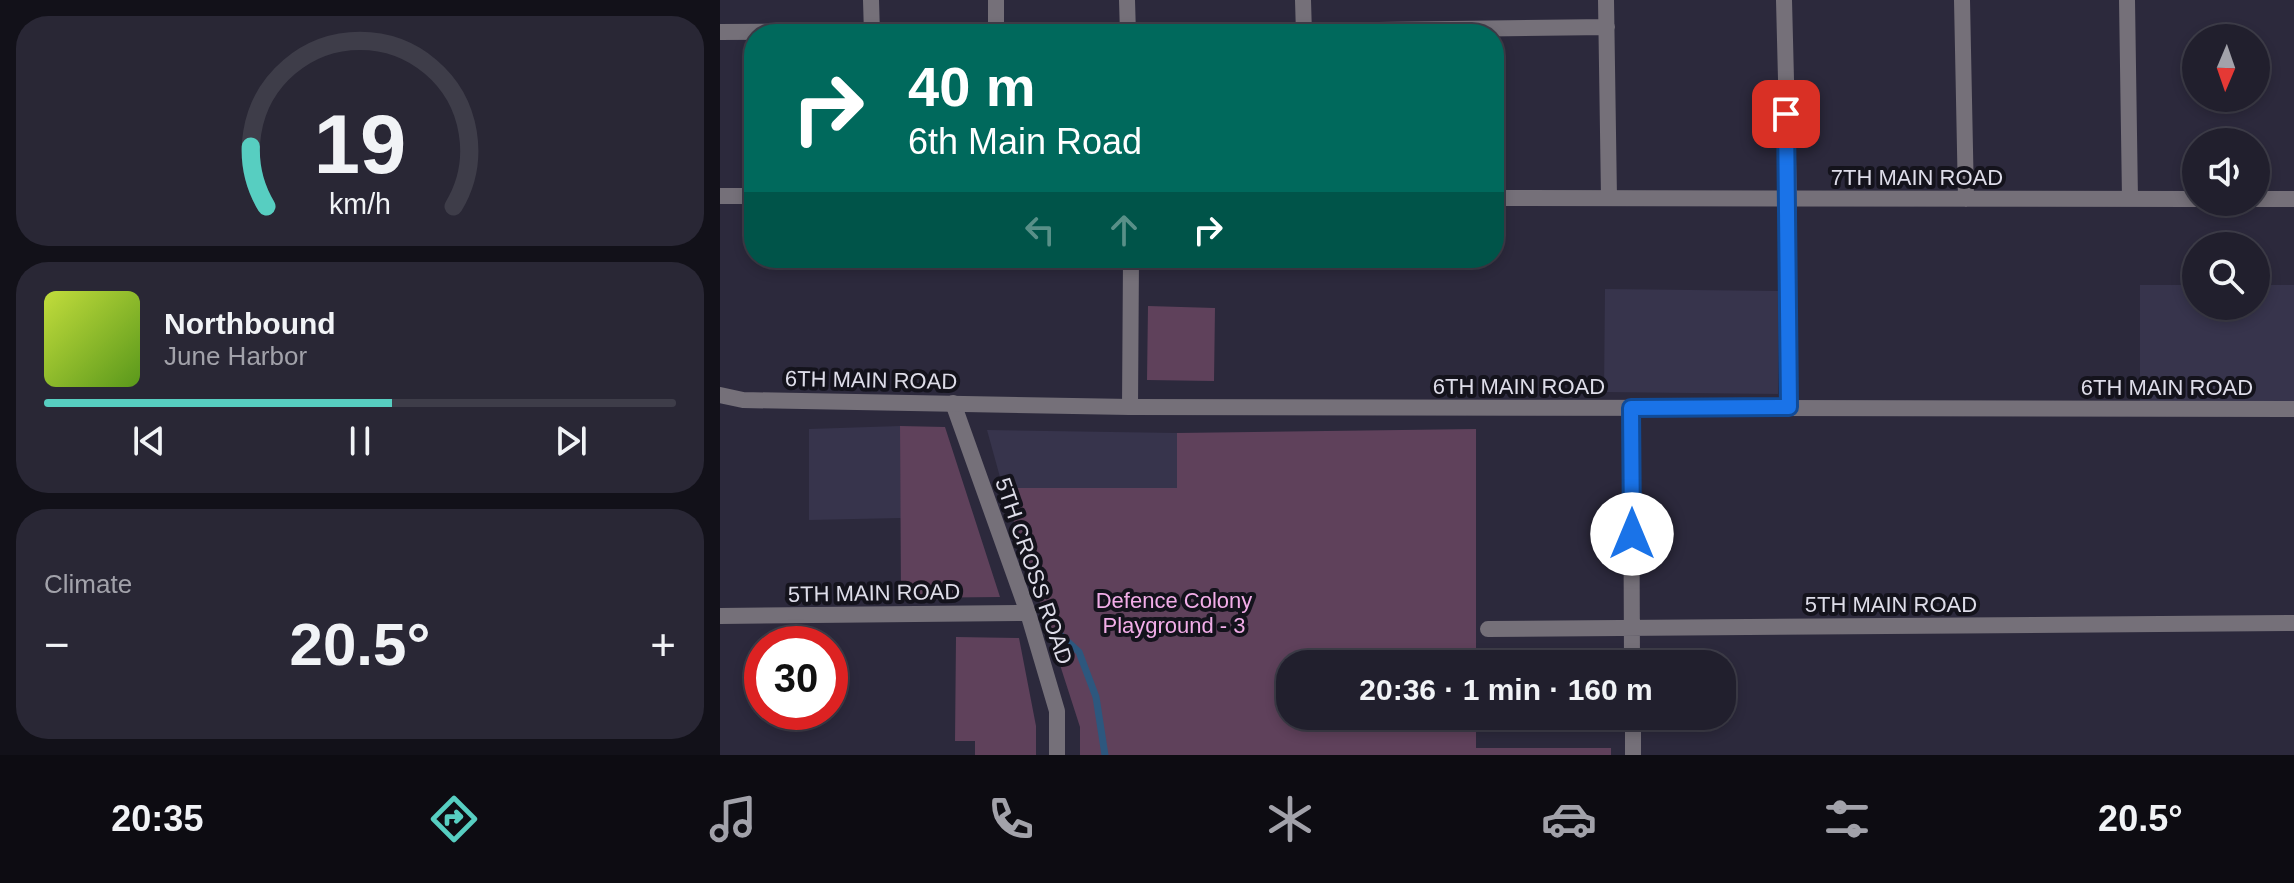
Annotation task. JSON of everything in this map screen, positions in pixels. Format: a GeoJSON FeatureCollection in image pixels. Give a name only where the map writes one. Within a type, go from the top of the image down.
{"type":"FeatureCollection","features":[{"type":"Feature","properties":{"kind":"street"},"geometry":{"type":"LineString","coordinates":[[871,0],[872,24]]}},
{"type":"Feature","properties":{"kind":"street"},"geometry":{"type":"LineString","coordinates":[[996,0],[996,24]]}},
{"type":"Feature","properties":{"kind":"street"},"geometry":{"type":"LineString","coordinates":[[1127,0],[1128,24]]}},
{"type":"Feature","properties":{"kind":"street"},"geometry":{"type":"LineString","coordinates":[[1303,0],[1304,24]]}},
{"type":"Feature","properties":{"kind":"street"},"geometry":{"type":"LineString","coordinates":[[1606,0],[1609,198]]}},
{"type":"Feature","properties":{"kind":"street"},"geometry":{"type":"LineString","coordinates":[[1784,0],[1789,199],[1789,407]]}},
{"type":"Feature","properties":{"kind":"street"},"geometry":{"type":"LineString","coordinates":[[1962,0],[1966,199]]}},
{"type":"Feature","properties":{"kind":"street"},"geometry":{"type":"LineString","coordinates":[[2127,0],[2130,199]]}},
{"type":"Feature","properties":{"kind":"street"},"geometry":{"type":"LineString","coordinates":[[1504,29],[1607,27]]}},
{"type":"Feature","properties":{"kind":"street"},"geometry":{"type":"LineString","coordinates":[[720,32],[744,32]]}},
{"type":"Feature","properties":{"kind":"street"},"geometry":{"type":"LineString","coordinates":[[720,196],[744,196]]}},
{"type":"Feature","properties":{"kind":"street","name":"7TH MAIN ROAD"},"geometry":{"type":"LineString","coordinates":[[1504,198],[2182,199]]}},
{"type":"Feature","properties":{"kind":"street"},"geometry":{"type":"LineString","coordinates":[[2270,199],[2294,199]]}},
{"type":"Feature","properties":{"kind":"street"},"geometry":{"type":"LineString","coordinates":[[1130,407],[1131,268]]}},
{"type":"Feature","properties":{"kind":"street","name":"6TH MAIN ROAD"},"geometry":{"type":"LineString","coordinates":[[720,395],[743,400]]}},
{"type":"Feature","properties":{"kind":"street","name":"6TH MAIN ROAD"},"geometry":{"type":"LineString","coordinates":[[720,404],[743,400],[1130,407],[2294,409]]}},
{"type":"Feature","properties":{"kind":"street","name":"5TH CROSS ROAD"},"geometry":{"type":"LineString","coordinates":[[953,403],[1028,613],[1057,711],[1057,755]]}},
{"type":"Feature","properties":{"kind":"street"},"geometry":{"type":"LineString","coordinates":[[1631,408],[1632,650]]}},
{"type":"Feature","properties":{"kind":"street","name":"5TH MAIN ROAD"},"geometry":{"type":"LineString","coordinates":[[720,616],[1028,613]]}},
{"type":"Feature","properties":{"kind":"street","name":"5TH MAIN ROAD"},"geometry":{"type":"LineString","coordinates":[[1488,629],[2294,623]]}},
{"type":"Feature","properties":{"kind":"street"},"geometry":{"type":"LineString","coordinates":[[1633,730],[1633,755]]}},
{"type":"Feature","properties":{"kind":"shaded area"},"geometry":{"type":"Polygon","coordinates":[[[2140,285],[2182,285],[2182,320],[2270,320],[2270,285],[2294,285],[2294,402],[2140,402],[2140,285]]]}},
{"type":"Feature","properties":{"kind":"shaded area"},"geometry":{"type":"Polygon","coordinates":[[[1605,289],[1779,291],[1778,394],[1604,392],[1605,289]]]}},
{"type":"Feature","properties":{"kind":"shaded area"},"geometry":{"type":"Polygon","coordinates":[[[900,426],[901,518],[809,520],[809,429],[900,426]]]}},
{"type":"Feature","properties":{"kind":"shaded area"},"geometry":{"type":"Polygon","coordinates":[[[987,430],[1177,433],[1177,488],[1003,488],[987,430]]]}},
{"type":"Feature","properties":{"kind":"green space"},"geometry":{"type":"Polygon","coordinates":[[[1148,306],[1215,308],[1214,381],[1147,380],[1148,306]]]}},
{"type":"Feature","properties":{"kind":"green space"},"geometry":{"type":"Polygon","coordinates":[[[900,426],[945,427],[1000,597],[901,598],[900,426]]]}},
{"type":"Feature","properties":{"kind":"green space","name":"Defence Colony Playground - 3"},"geometry":{"type":"Polygon","coordinates":[[[1476,429],[1476,650],[1276,650],[1276,730],[1476,730],[1476,748],[1611,748],[1611,755],[1080,755],[1080,727],[1003,488],[1177,488],[1177,433],[1476,429]]]}},
{"type":"Feature","properties":{"kind":"green space"},"geometry":{"type":"Polygon","coordinates":[[[956,637],[1019,638],[1036,726],[1036,755],[975,755],[975,741],[955,741],[956,637]]]}},
{"type":"Feature","properties":{"kind":"waterway"},"geometry":{"type":"LineString","coordinates":[[1056,631],[1079,652],[1096,697],[1105,755]]}},
{"type":"Feature","properties":{"kind":"route"},"geometry":{"type":"LineString","coordinates":[[1632,534],[1631,408],[1789,407],[1786,114]]}}]}
